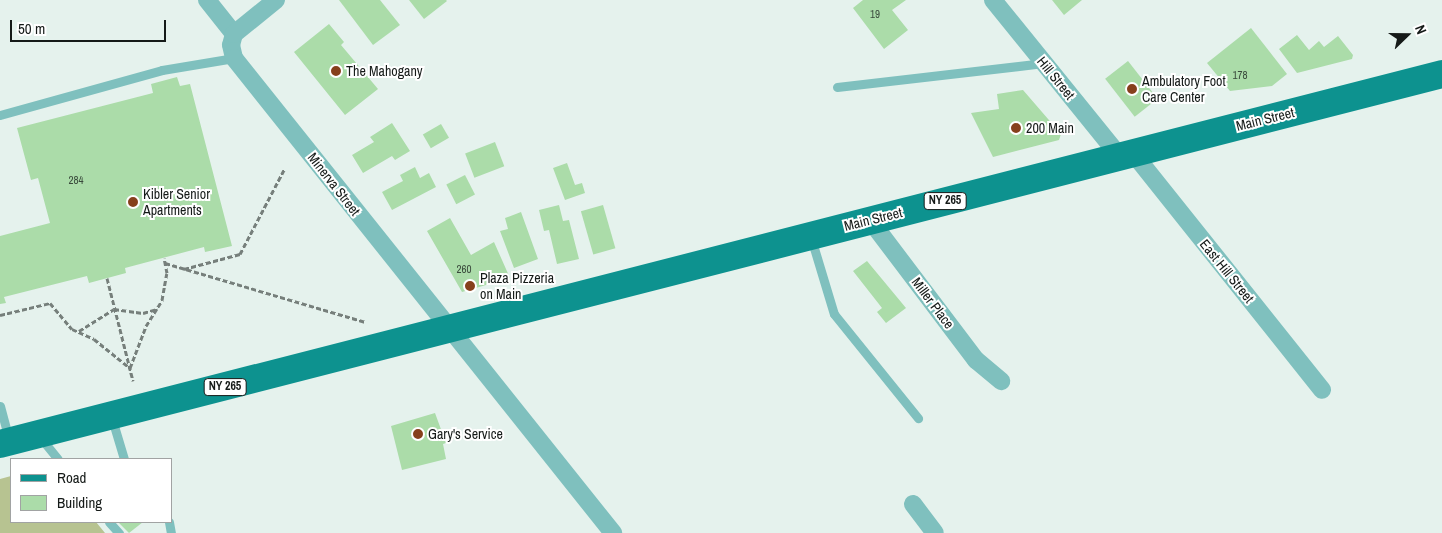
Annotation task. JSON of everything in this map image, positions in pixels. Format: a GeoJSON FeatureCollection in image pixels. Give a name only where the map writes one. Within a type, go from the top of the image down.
{"type":"FeatureCollection","features":[{"type":"Feature","properties":{"kind":"main road","name":"Main Street"},"geometry":{"type":"LineString","coordinates":[[449,329],[1126,155],[1439,80]]}},
{"type":"Feature","properties":{"kind":"main road","name":"NY 265"},"geometry":{"type":"LineString","coordinates":[[5,443],[449,329]]}},
{"type":"Feature","properties":{"kind":"street"},"geometry":{"type":"LineString","coordinates":[[208,0],[234,34]]}},
{"type":"Feature","properties":{"kind":"street"},"geometry":{"type":"LineString","coordinates":[[234,58],[231,45],[234,34],[276,0]]}},
{"type":"Feature","properties":{"kind":"street","name":"Hill Street"},"geometry":{"type":"LineString","coordinates":[[993,0],[1044,63],[1126,155]]}},
{"type":"Feature","properties":{"kind":"street","name":"Minerva Street"},"geometry":{"type":"LineString","coordinates":[[234,58],[613,533]]}},
{"type":"Feature","properties":{"kind":"street","name":"East Hill Street"},"geometry":{"type":"LineString","coordinates":[[1126,155],[1322,390]]}},
{"type":"Feature","properties":{"kind":"street","name":"Miller Place"},"geometry":{"type":"LineString","coordinates":[[870,220],[976,360],[1000,381]]}},
{"type":"Feature","properties":{"kind":"street"},"geometry":{"type":"LineString","coordinates":[[913,504],[936,533]]}},
{"type":"Feature","properties":{"kind":"lane"},"geometry":{"type":"LineString","coordinates":[[0,115],[162,70],[234,58]]}},
{"type":"Feature","properties":{"kind":"lane"},"geometry":{"type":"LineString","coordinates":[[837,88],[1044,63]]}},
{"type":"Feature","properties":{"kind":"lane"},"geometry":{"type":"LineString","coordinates":[[810,236],[834,314],[852,341],[918,418]]}},
{"type":"Feature","properties":{"kind":"lane"},"geometry":{"type":"LineString","coordinates":[[0,406],[5,443]]}},
{"type":"Feature","properties":{"kind":"lane"},"geometry":{"type":"LineString","coordinates":[[111,416],[124,458]]}},
{"type":"Feature","properties":{"kind":"lane"},"geometry":{"type":"LineString","coordinates":[[38,435],[57,458]]}},
{"type":"Feature","properties":{"kind":"lane"},"geometry":{"type":"LineString","coordinates":[[110,523],[119,533]]}},
{"type":"Feature","properties":{"kind":"path"},"geometry":{"type":"LineString","coordinates":[[184,269],[240,254],[285,168]]}},
{"type":"Feature","properties":{"kind":"path"},"geometry":{"type":"LineString","coordinates":[[130,368],[146,326],[158,309],[166,287],[164,258]]}},
{"type":"Feature","properties":{"kind":"path"},"geometry":{"type":"LineString","coordinates":[[165,263],[365,322]]}},
{"type":"Feature","properties":{"kind":"path"},"geometry":{"type":"LineString","coordinates":[[107,278],[133,381]]}},
{"type":"Feature","properties":{"kind":"path"},"geometry":{"type":"LineString","coordinates":[[0,315],[50,303],[64,321],[94,339],[130,368]]}},
{"type":"Feature","properties":{"kind":"path"},"geometry":{"type":"LineString","coordinates":[[79,331],[114,309],[143,313],[158,309]]}},
{"type":"Feature","properties":{"kind":"green space"},"geometry":{"type":"Polygon","coordinates":[[[10,476],[10,523],[97,523],[105,533],[0,533],[0,479],[10,476]]]}},
{"type":"Feature","properties":{"kind":"building"},"geometry":{"type":"Polygon","coordinates":[[[339,0],[380,0],[400,25],[373,45],[339,0]]]}},
{"type":"Feature","properties":{"kind":"building"},"geometry":{"type":"Polygon","coordinates":[[[409,0],[446,0],[447,1],[424,19],[409,0]]]}},
{"type":"Feature","properties":{"kind":"building"},"geometry":{"type":"Polygon","coordinates":[[[863,0],[906,0],[892,10],[908,30],[884,49],[853,8],[863,0]]]}},
{"type":"Feature","properties":{"kind":"building"},"geometry":{"type":"Polygon","coordinates":[[[1052,0],[1082,0],[1064,15],[1052,0]]]}},
{"type":"Feature","properties":{"kind":"building","name":"The Mahogany"},"geometry":{"type":"Polygon","coordinates":[[[329,24],[344,42],[341,45],[378,89],[345,115],[294,52],[329,24]]]}},
{"type":"Feature","properties":{"kind":"building"},"geometry":{"type":"Polygon","coordinates":[[[1251,28],[1287,74],[1272,86],[1230,91],[1207,63],[1251,28]]]}},
{"type":"Feature","properties":{"kind":"building"},"geometry":{"type":"Polygon","coordinates":[[[1297,35],[1309,50],[1319,41],[1324,47],[1338,36],[1353,55],[1352,59],[1297,73],[1279,49],[1297,35]]]}},
{"type":"Feature","properties":{"kind":"building","name":"Ambulatory Foot Care Center"},"geometry":{"type":"Polygon","coordinates":[[[1128,61],[1158,99],[1135,117],[1105,79],[1128,61]]]}},
{"type":"Feature","properties":{"kind":"building","name":"Kibler Senior Apartments"},"geometry":{"type":"Polygon","coordinates":[[[177,77],[180,86],[190,84],[232,246],[205,252],[204,247],[125,268],[126,273],[89,283],[87,276],[4,297],[6,303],[0,304],[0,236],[50,223],[38,178],[31,180],[17,128],[153,93],[151,84],[177,77]]]}},
{"type":"Feature","properties":{"kind":"building","name":"200 Main"},"geometry":{"type":"Polygon","coordinates":[[[1023,90],[1061,134],[1059,140],[993,157],[971,113],[999,109],[997,94],[1023,90]]]}},
{"type":"Feature","properties":{"kind":"building"},"geometry":{"type":"Polygon","coordinates":[[[392,123],[410,151],[395,160],[392,156],[363,173],[352,155],[374,142],[370,137],[392,123]]]}},
{"type":"Feature","properties":{"kind":"building"},"geometry":{"type":"Polygon","coordinates":[[[441,124],[449,138],[431,148],[423,134],[441,124]]]}},
{"type":"Feature","properties":{"kind":"building"},"geometry":{"type":"Polygon","coordinates":[[[495,142],[504,166],[474,178],[465,153],[495,142]]]}},
{"type":"Feature","properties":{"kind":"building"},"geometry":{"type":"Polygon","coordinates":[[[567,163],[575,185],[582,183],[585,193],[565,200],[553,168],[567,163]]]}},
{"type":"Feature","properties":{"kind":"building"},"geometry":{"type":"Polygon","coordinates":[[[415,167],[420,178],[429,173],[436,187],[392,210],[382,192],[403,181],[400,175],[415,167]]]}},
{"type":"Feature","properties":{"kind":"building"},"geometry":{"type":"Polygon","coordinates":[[[465,175],[475,195],[456,204],[446,185],[465,175]]]}},
{"type":"Feature","properties":{"kind":"building"},"geometry":{"type":"Polygon","coordinates":[[[559,205],[563,221],[569,220],[579,259],[557,264],[549,230],[544,231],[539,210],[559,205]]]}},
{"type":"Feature","properties":{"kind":"building"},"geometry":{"type":"Polygon","coordinates":[[[603,205],[615,248],[593,255],[581,211],[603,205]]]}},
{"type":"Feature","properties":{"kind":"building"},"geometry":{"type":"Polygon","coordinates":[[[521,212],[538,259],[514,268],[500,231],[508,229],[505,218],[521,212]]]}},
{"type":"Feature","properties":{"kind":"building"},"geometry":{"type":"Polygon","coordinates":[[[450,218],[471,255],[494,242],[510,278],[462,292],[427,231],[450,218]]]}},
{"type":"Feature","properties":{"kind":"building"},"geometry":{"type":"Polygon","coordinates":[[[867,261],[906,308],[886,323],[877,312],[882,308],[853,271],[867,261]]]}},
{"type":"Feature","properties":{"kind":"building","name":"Gary's Service"},"geometry":{"type":"Polygon","coordinates":[[[435,413],[446,443],[443,444],[446,459],[402,470],[391,426],[435,413]]]}},
{"type":"Feature","properties":{"kind":"building"},"geometry":{"type":"Polygon","coordinates":[[[119,523],[142,523],[129,533],[119,523]]]}},
{"type":"Feature","properties":{"kind":"place","name":"The Mahogany"},"geometry":{"type":"Point","coordinates":[336,71]}},
{"type":"Feature","properties":{"kind":"place","name":"Ambulatory Foot Care Center"},"geometry":{"type":"Point","coordinates":[1132,89]}},
{"type":"Feature","properties":{"kind":"place","name":"200 Main"},"geometry":{"type":"Point","coordinates":[1016,128]}},
{"type":"Feature","properties":{"kind":"place","name":"Kibler Senior Apartments"},"geometry":{"type":"Point","coordinates":[133,202]}},
{"type":"Feature","properties":{"kind":"place","name":"Plaza Pizzeria on Main"},"geometry":{"type":"Point","coordinates":[470,286]}},
{"type":"Feature","properties":{"kind":"place","name":"Gary's Service"},"geometry":{"type":"Point","coordinates":[418,434]}}]}
